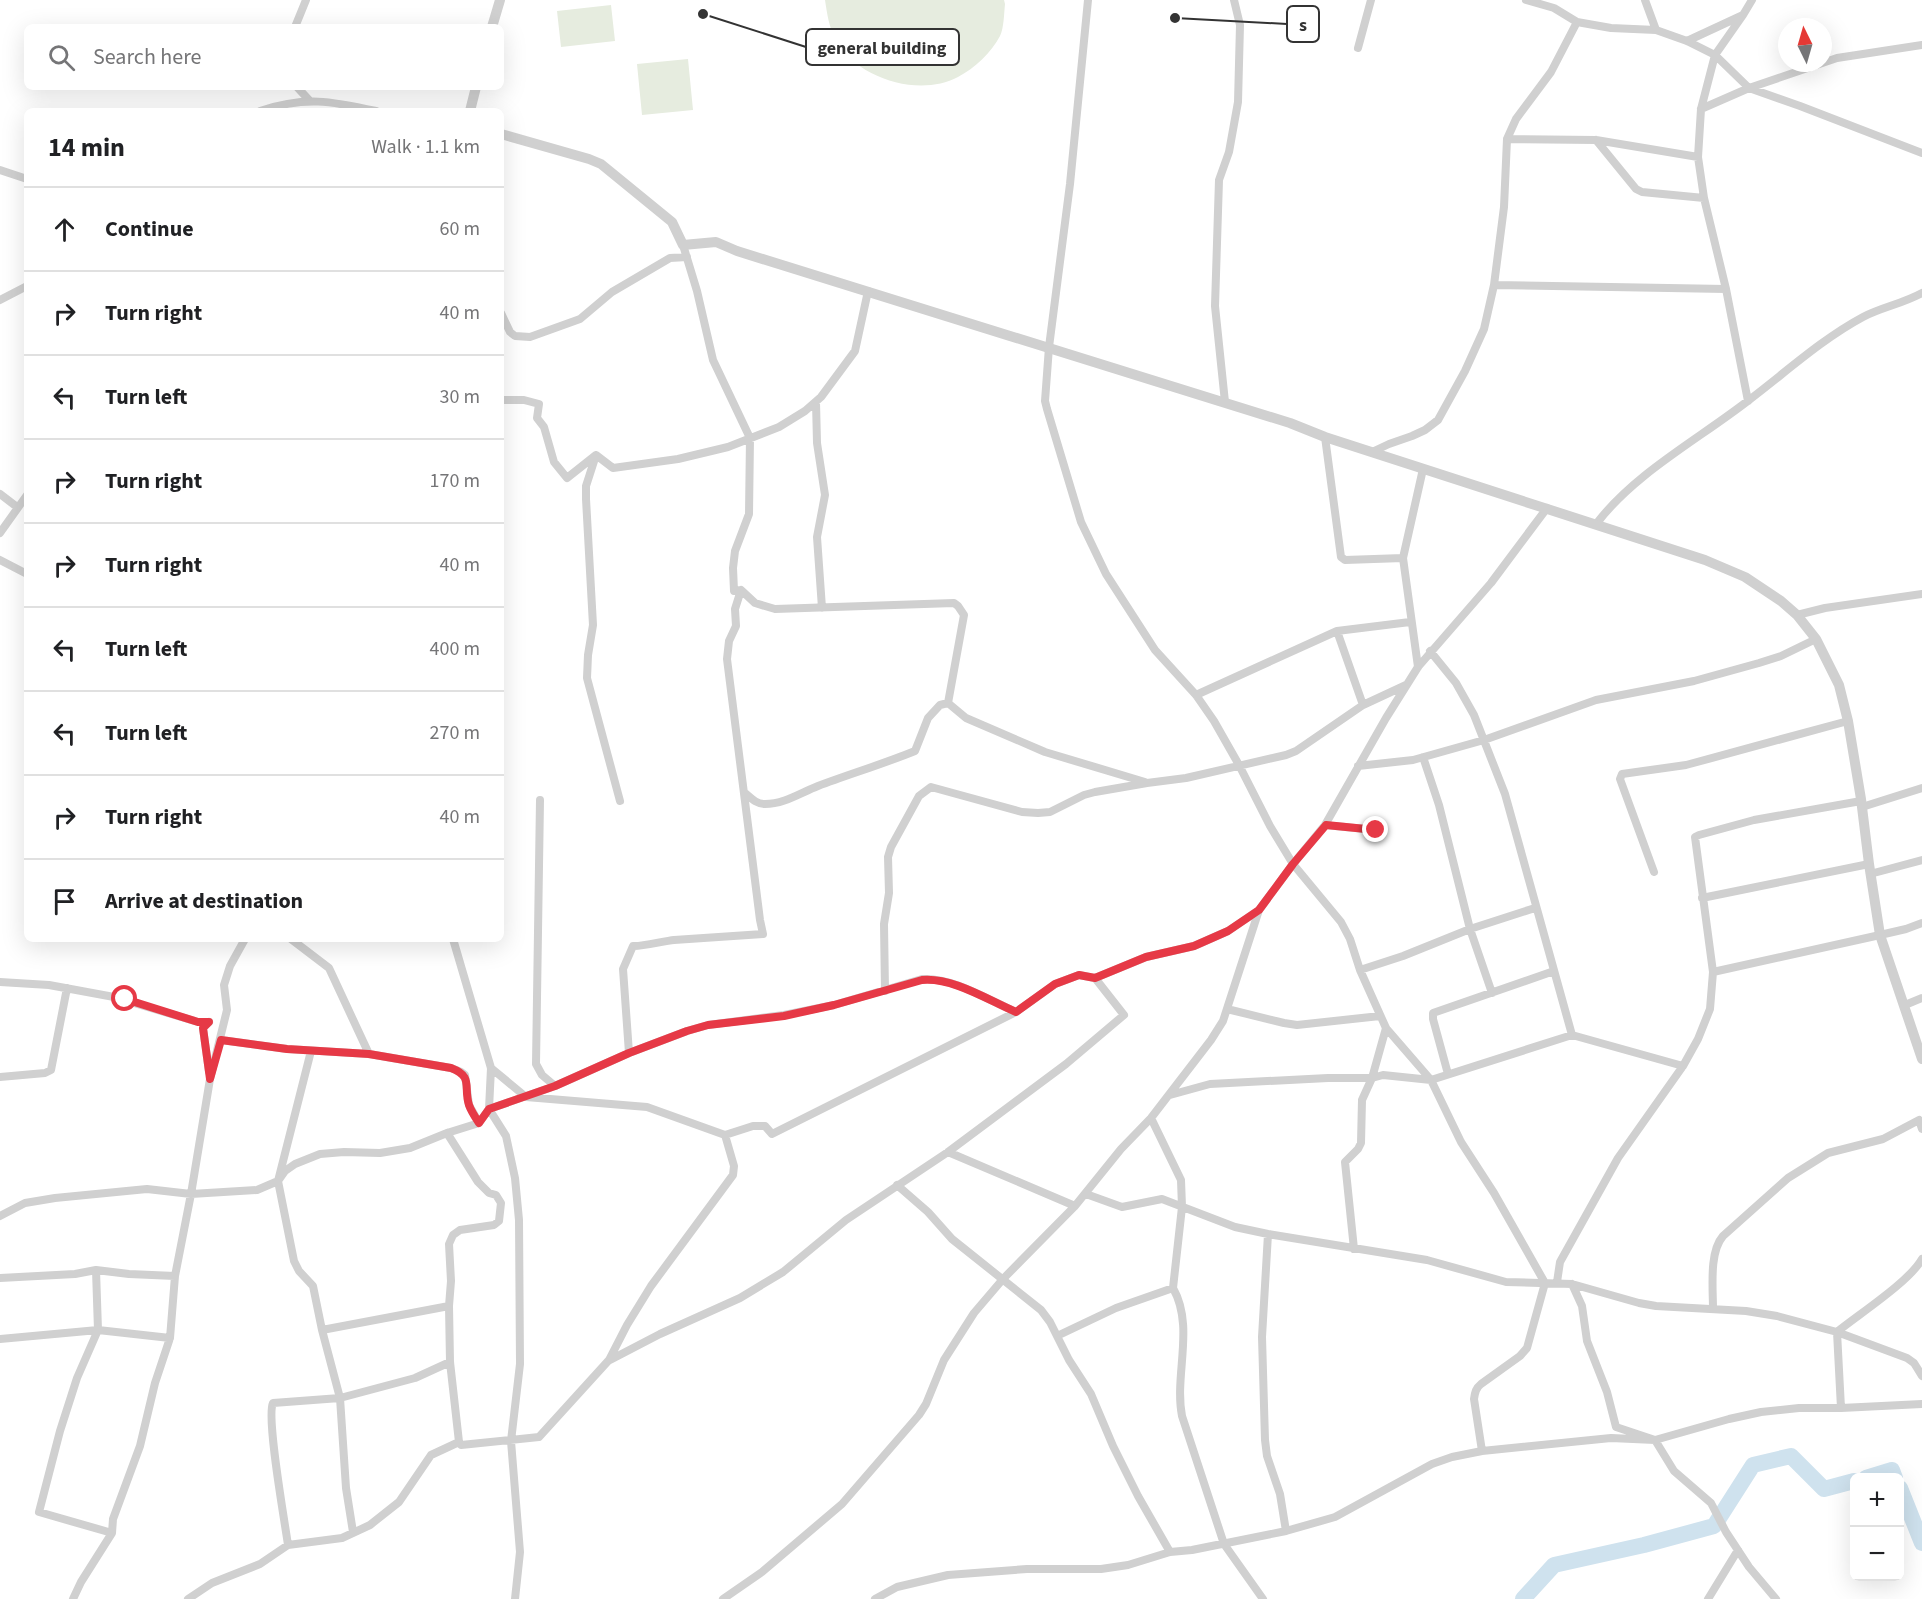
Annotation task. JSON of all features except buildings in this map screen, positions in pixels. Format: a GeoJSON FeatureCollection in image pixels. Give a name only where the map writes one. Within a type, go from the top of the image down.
{"type":"FeatureCollection","features":[{"type":"Feature","properties":{"kind":"street"},"geometry":{"type":"LineString","coordinates":[[297,24],[306,0]]}},
{"type":"Feature","properties":{"kind":"street"},"geometry":{"type":"LineString","coordinates":[[493,24],[500,0]]}},
{"type":"Feature","properties":{"kind":"street"},"geometry":{"type":"LineString","coordinates":[[1088,0],[1070,184],[1049,347],[1045,401],[1047,410],[1081,522],[1107,574],[1155,650],[1196,695],[1214,721],[1293,864],[1341,922],[1386,1028],[1431,1080],[1461,1142],[1494,1193],[1545,1283],[1527,1348],[1520,1356],[1477,1388],[1474,1399],[1482,1451]]}},
{"type":"Feature","properties":{"kind":"street"},"geometry":{"type":"LineString","coordinates":[[1226,402],[1215,306],[1219,175],[1227,162],[1238,102],[1240,25],[1234,0]]}},
{"type":"Feature","properties":{"kind":"street"},"geometry":{"type":"LineString","coordinates":[[1358,48],[1371,0]]}},
{"type":"Feature","properties":{"kind":"street"},"geometry":{"type":"LineString","coordinates":[[1526,0],[1554,8],[1577,22],[1611,28],[1656,30],[1688,41],[1715,55],[1749,88],[1922,153]]}},
{"type":"Feature","properties":{"kind":"street"},"geometry":{"type":"LineString","coordinates":[[1645,0],[1656,30]]}},
{"type":"Feature","properties":{"kind":"street"},"geometry":{"type":"LineString","coordinates":[[1748,400],[1726,289],[1704,198],[1698,157],[1701,110],[1715,55],[1752,0]]}},
{"type":"Feature","properties":{"kind":"street"},"geometry":{"type":"LineString","coordinates":[[1688,41],[1743,15]]}},
{"type":"Feature","properties":{"kind":"street"},"geometry":{"type":"LineString","coordinates":[[1371,452],[1418,433],[1438,420],[1465,371],[1484,329],[1494,285],[1504,207],[1508,139],[1516,119],[1551,72],[1577,22]]}},
{"type":"Feature","properties":{"kind":"street"},"geometry":{"type":"LineString","coordinates":[[1701,110],[1749,88],[1837,58],[1922,45]]}},
{"type":"Feature","properties":{"kind":"street"},"geometry":{"type":"LineString","coordinates":[[300,90],[309,100]]}},
{"type":"Feature","properties":{"kind":"street"},"geometry":{"type":"LineString","coordinates":[[471,108],[475,90]]}},
{"type":"Feature","properties":{"kind":"street"},"geometry":{"type":"LineString","coordinates":[[268,108],[279,104],[309,100],[362,108]]}},
{"type":"Feature","properties":{"kind":"street"},"geometry":{"type":"LineString","coordinates":[[504,135],[601,164],[672,222],[687,257],[713,360],[750,438],[749,514],[735,551],[733,568],[734,591],[741,590]]}},
{"type":"Feature","properties":{"kind":"street"},"geometry":{"type":"LineString","coordinates":[[1508,139],[1596,140],[1698,157]]}},
{"type":"Feature","properties":{"kind":"street"},"geometry":{"type":"LineString","coordinates":[[1596,140],[1636,189],[1642,192],[1704,198]]}},
{"type":"Feature","properties":{"kind":"street"},"geometry":{"type":"LineString","coordinates":[[0,170],[24,178]]}},
{"type":"Feature","properties":{"kind":"street"},"geometry":{"type":"LineString","coordinates":[[683,245],[716,242],[1226,402],[1325,437],[1597,524],[1730,570],[1759,586],[1797,615],[1815,639],[1839,685],[1848,722],[1862,804],[1880,935],[1922,1059]]}},
{"type":"Feature","properties":{"kind":"street"},"geometry":{"type":"LineString","coordinates":[[504,319],[510,332],[515,336],[530,337],[580,319],[612,292],[670,258],[687,257]]}},
{"type":"Feature","properties":{"kind":"street"},"geometry":{"type":"LineString","coordinates":[[1494,285],[1726,289]]}},
{"type":"Feature","properties":{"kind":"street"},"geometry":{"type":"LineString","coordinates":[[0,300],[24,288]]}},
{"type":"Feature","properties":{"kind":"street"},"geometry":{"type":"LineString","coordinates":[[596,456],[613,468],[640,465],[708,452],[779,427],[816,402],[855,351],[868,291]]}},
{"type":"Feature","properties":{"kind":"street"},"geometry":{"type":"LineString","coordinates":[[1597,524],[1611,504],[1634,485],[1801,358],[1861,318],[1906,302],[1922,293]]}},
{"type":"Feature","properties":{"kind":"street"},"geometry":{"type":"LineString","coordinates":[[504,400],[524,400],[538,404],[537,418],[544,427],[554,462],[567,478],[596,456]]}},
{"type":"Feature","properties":{"kind":"street"},"geometry":{"type":"LineString","coordinates":[[816,402],[817,443],[825,495],[817,537],[822,608]]}},
{"type":"Feature","properties":{"kind":"street"},"geometry":{"type":"LineString","coordinates":[[1325,437],[1341,556],[1345,560],[1403,558]]}},
{"type":"Feature","properties":{"kind":"street"},"geometry":{"type":"LineString","coordinates":[[596,456],[586,486],[585,499],[593,625],[587,678],[620,801]]}},
{"type":"Feature","properties":{"kind":"street"},"geometry":{"type":"LineString","coordinates":[[1418,667],[1403,558],[1423,469]]}},
{"type":"Feature","properties":{"kind":"street"},"geometry":{"type":"LineString","coordinates":[[0,494],[17,507]]}},
{"type":"Feature","properties":{"kind":"street"},"geometry":{"type":"LineString","coordinates":[[0,533],[24,499]]}},
{"type":"Feature","properties":{"kind":"street"},"geometry":{"type":"LineString","coordinates":[[723,1599],[762,1572],[842,1504],[919,1415],[926,1404],[944,1360],[974,1313],[1003,1279],[1076,1206],[1121,1149],[1170,1095],[1223,1021],[1259,910],[1326,825],[1358,766],[1418,667],[1491,583],[1547,508]]}},
{"type":"Feature","properties":{"kind":"street"},"geometry":{"type":"LineString","coordinates":[[0,560],[24,572]]}},
{"type":"Feature","properties":{"kind":"street"},"geometry":{"type":"LineString","coordinates":[[741,590],[755,603],[768,608],[954,603],[964,615],[964,620],[948,703]]}},
{"type":"Feature","properties":{"kind":"street"},"geometry":{"type":"LineString","coordinates":[[629,1053],[623,969],[633,946],[675,940],[763,934],[727,659],[729,640],[735,626],[735,609],[741,590]]}},
{"type":"Feature","properties":{"kind":"street"},"geometry":{"type":"LineString","coordinates":[[1797,615],[1825,608],[1922,594]]}},
{"type":"Feature","properties":{"kind":"street"},"geometry":{"type":"LineString","coordinates":[[1196,695],[1337,631],[1410,622]]}},
{"type":"Feature","properties":{"kind":"street"},"geometry":{"type":"LineString","coordinates":[[1337,631],[1363,705]]}},
{"type":"Feature","properties":{"kind":"street"},"geometry":{"type":"LineString","coordinates":[[1358,766],[1413,760],[1484,740],[1596,700],[1694,681],[1759,663],[1781,656],[1815,639]]}},
{"type":"Feature","properties":{"kind":"street"},"geometry":{"type":"LineString","coordinates":[[1430,651],[1464,697],[1474,715],[1505,794],[1572,1035]]}},
{"type":"Feature","properties":{"kind":"street"},"geometry":{"type":"LineString","coordinates":[[885,991],[884,924],[889,893],[888,856],[919,796],[931,787],[999,806],[1038,813],[1060,808],[1084,795],[1095,792],[1186,778],[1286,755],[1296,751],[1363,705],[1406,685]]}},
{"type":"Feature","properties":{"kind":"street"},"geometry":{"type":"LineString","coordinates":[[745,793],[757,803],[765,804],[786,800],[915,751],[928,718],[940,705],[948,703],[973,721],[1046,752],[1147,783]]}},
{"type":"Feature","properties":{"kind":"street"},"geometry":{"type":"LineString","coordinates":[[1654,872],[1620,779],[1622,774],[1686,765],[1848,722]]}},
{"type":"Feature","properties":{"kind":"street"},"geometry":{"type":"LineString","coordinates":[[1423,757],[1439,805],[1470,928],[1492,993]]}},
{"type":"Feature","properties":{"kind":"street"},"geometry":{"type":"LineString","coordinates":[[1557,1282],[1560,1262],[1618,1158],[1683,1066],[1698,1039],[1710,1009],[1713,972],[1695,843],[1696,836],[1754,820],[1862,804],[1922,788]]}},
{"type":"Feature","properties":{"kind":"street"},"geometry":{"type":"LineString","coordinates":[[540,801],[536,1064],[542,1075],[555,1086]]}},
{"type":"Feature","properties":{"kind":"street"},"geometry":{"type":"LineString","coordinates":[[1326,825],[1376,830]]}},
{"type":"Feature","properties":{"kind":"street"},"geometry":{"type":"LineString","coordinates":[[1702,898],[1922,860]]}},
{"type":"Feature","properties":{"kind":"street"},"geometry":{"type":"LineString","coordinates":[[1360,970],[1403,956],[1470,928],[1535,908]]}},
{"type":"Feature","properties":{"kind":"street"},"geometry":{"type":"LineString","coordinates":[[490,1068],[526,1096],[647,1107],[725,1135],[753,1126],[765,1126],[772,1134],[1016,1012],[1055,984],[1079,975],[1095,978],[1146,957],[1194,946],[1228,931],[1259,910]]}},
{"type":"Feature","properties":{"kind":"street"},"geometry":{"type":"LineString","coordinates":[[1713,972],[1906,929],[1922,923]]}},
{"type":"Feature","properties":{"kind":"street"},"geometry":{"type":"LineString","coordinates":[[74,1599],[81,1582],[112,1533],[113,1519],[140,1446],[155,1383],[171,1338],[175,1275],[210,1079],[227,1010],[224,985],[230,966],[243,942]]}},
{"type":"Feature","properties":{"kind":"street"},"geometry":{"type":"LineString","coordinates":[[295,942],[328,968],[369,1054]]}},
{"type":"Feature","properties":{"kind":"street"},"geometry":{"type":"LineString","coordinates":[[454,942],[490,1068],[489,1109],[506,1136],[515,1178],[519,1220],[520,1364],[511,1441],[520,1552],[515,1599]]}},
{"type":"Feature","properties":{"kind":"street"},"geometry":{"type":"LineString","coordinates":[[1448,1074],[1432,1017],[1433,1013],[1554,971]]}},
{"type":"Feature","properties":{"kind":"street"},"geometry":{"type":"LineString","coordinates":[[0,1216],[25,1203],[55,1198],[147,1189],[191,1194],[257,1190],[278,1181],[295,1164],[320,1154],[392,1152],[410,1148],[479,1123],[489,1109],[555,1086],[629,1053],[687,1031],[708,1025],[784,1016],[834,1005],[922,980],[935,978],[950,982],[1016,1012]]}},
{"type":"Feature","properties":{"kind":"street"},"geometry":{"type":"LineString","coordinates":[[609,1360],[740,1298],[783,1272],[846,1220],[948,1152],[1066,1064],[1124,1015],[1095,978]]}},
{"type":"Feature","properties":{"kind":"street"},"geometry":{"type":"LineString","coordinates":[[0,982],[49,985],[125,999],[198,1022],[209,1022],[203,1028],[210,1079]]}},
{"type":"Feature","properties":{"kind":"street"},"geometry":{"type":"LineString","coordinates":[[0,1077],[45,1073],[51,1070],[67,988]]}},
{"type":"Feature","properties":{"kind":"street"},"geometry":{"type":"LineString","coordinates":[[1905,1005],[1922,998]]}},
{"type":"Feature","properties":{"kind":"street"},"geometry":{"type":"LineString","coordinates":[[1227,1009],[1297,1025],[1380,1016]]}},
{"type":"Feature","properties":{"kind":"street"},"geometry":{"type":"LineString","coordinates":[[1354,1250],[1345,1162],[1361,1143],[1362,1100],[1372,1078],[1386,1028]]}},
{"type":"Feature","properties":{"kind":"street"},"geometry":{"type":"LineString","coordinates":[[1170,1095],[1210,1084],[1372,1078],[1383,1075],[1431,1080],[1572,1035],[1683,1066]]}},
{"type":"Feature","properties":{"kind":"street"},"geometry":{"type":"LineString","coordinates":[[221,1040],[311,1051],[369,1054],[451,1068],[461,1072],[466,1080],[469,1105],[479,1123]]}},
{"type":"Feature","properties":{"kind":"street"},"geometry":{"type":"LineString","coordinates":[[311,1051],[278,1181],[294,1261],[299,1271],[313,1286],[340,1398],[346,1488],[353,1532]]}},
{"type":"Feature","properties":{"kind":"street"},"geometry":{"type":"LineString","coordinates":[[1151,1118],[1181,1180],[1182,1207],[1173,1288],[1177,1296],[1182,1324],[1183,1357],[1180,1400],[1182,1416],[1224,1544],[1263,1599]]}},
{"type":"Feature","properties":{"kind":"street"},"geometry":{"type":"LineString","coordinates":[[1713,1309],[1713,1274],[1717,1242],[1780,1185],[1828,1153],[1883,1139],[1919,1120],[1922,1129]]}},
{"type":"Feature","properties":{"kind":"street"},"geometry":{"type":"LineString","coordinates":[[447,1133],[478,1182],[496,1195],[501,1203],[498,1221],[494,1225],[460,1230],[453,1235],[449,1244],[450,1362],[459,1442]]}},
{"type":"Feature","properties":{"kind":"street"},"geometry":{"type":"LineString","coordinates":[[459,1442],[461,1445],[539,1437],[609,1360],[627,1325],[651,1287],[734,1175],[734,1166],[725,1135]]}},
{"type":"Feature","properties":{"kind":"street"},"geometry":{"type":"LineString","coordinates":[[948,1152],[1076,1206]]}},
{"type":"Feature","properties":{"kind":"street"},"geometry":{"type":"LineString","coordinates":[[897,1185],[928,1212],[952,1239],[1041,1310],[1091,1394],[1113,1446],[1170,1552]]}},
{"type":"Feature","properties":{"kind":"street"},"geometry":{"type":"LineString","coordinates":[[1086,1194],[1122,1207],[1162,1198],[1235,1227],[1354,1250],[1427,1260],[1506,1282],[1557,1282],[1656,1306],[1746,1311],[1777,1316],[1837,1332],[1907,1358],[1914,1363],[1922,1376]]}},
{"type":"Feature","properties":{"kind":"street"},"geometry":{"type":"LineString","coordinates":[[1268,1234],[1262,1337],[1265,1440],[1267,1456],[1280,1494],[1286,1531]]}},
{"type":"Feature","properties":{"kind":"street"},"geometry":{"type":"LineString","coordinates":[[1837,1332],[1900,1283],[1922,1259]]}},
{"type":"Feature","properties":{"kind":"street"},"geometry":{"type":"LineString","coordinates":[[0,1278],[75,1274],[96,1269],[129,1274],[175,1275]]}},
{"type":"Feature","properties":{"kind":"street"},"geometry":{"type":"LineString","coordinates":[[96,1269],[98,1330],[77,1378],[60,1431],[39,1512],[112,1533]]}},
{"type":"Feature","properties":{"kind":"street"},"geometry":{"type":"LineString","coordinates":[[1572,1284],[1582,1306],[1587,1341],[1607,1392],[1616,1427],[1655,1440],[1674,1471],[1711,1503],[1737,1550],[1776,1599]]}},
{"type":"Feature","properties":{"kind":"street"},"geometry":{"type":"LineString","coordinates":[[1057,1336],[1116,1308],[1173,1288]]}},
{"type":"Feature","properties":{"kind":"street"},"geometry":{"type":"LineString","coordinates":[[322,1330],[449,1306]]}},
{"type":"Feature","properties":{"kind":"street"},"geometry":{"type":"LineString","coordinates":[[0,1339],[98,1330],[171,1338]]}},
{"type":"Feature","properties":{"kind":"street"},"geometry":{"type":"LineString","coordinates":[[1837,1332],[1841,1408]]}},
{"type":"Feature","properties":{"kind":"street"},"geometry":{"type":"LineString","coordinates":[[288,1545],[273,1440],[271,1406],[276,1402],[340,1398],[415,1378],[450,1362]]}},
{"type":"Feature","properties":{"kind":"street"},"geometry":{"type":"LineString","coordinates":[[875,1599],[897,1587],[948,1575],[1027,1569],[1101,1569],[1128,1565],[1170,1552],[1192,1550],[1286,1531],[1335,1517],[1432,1464],[1452,1456],[1611,1438],[1655,1440],[1761,1412],[1799,1408],[1922,1404]]}},
{"type":"Feature","properties":{"kind":"street"},"geometry":{"type":"LineString","coordinates":[[188,1599],[212,1582],[260,1564],[288,1545],[342,1538],[370,1525],[399,1502],[431,1455],[459,1442]]}},
{"type":"Feature","properties":{"kind":"street"},"geometry":{"type":"LineString","coordinates":[[1708,1599],[1737,1550]]}},
{"type":"Feature","properties":{"kind":"shaded area"},"geometry":{"type":"Polygon","coordinates":[[[825,0],[1004,0],[1005,4],[1000,36],[982,60],[958,77],[942,83],[908,85],[873,74],[858,65],[845,53],[834,35],[825,0]]]}},
{"type":"Feature","properties":{"kind":"shaded area"},"geometry":{"type":"Polygon","coordinates":[[[611,5],[615,41],[561,47],[557,11],[611,5]]]}},
{"type":"Feature","properties":{"kind":"shaded area"},"geometry":{"type":"Polygon","coordinates":[[[688,59],[693,110],[642,115],[637,64],[688,59]]]}},
{"type":"Feature","properties":{"kind":"waterway"},"geometry":{"type":"LineString","coordinates":[[1523,1599],[1554,1565],[1644,1545],[1714,1526],[1753,1465],[1791,1456],[1824,1489],[1850,1482]]}},
{"type":"Feature","properties":{"kind":"waterway"},"geometry":{"type":"LineString","coordinates":[[1882,1473],[1892,1470],[1893,1473]]}},
{"type":"Feature","properties":{"kind":"waterway"},"geometry":{"type":"LineString","coordinates":[[1904,1498],[1922,1543]]}},
{"type":"Feature","properties":{"kind":"place","name":"general building"},"geometry":{"type":"Point","coordinates":[703,14]}},
{"type":"Feature","properties":{"kind":"place","name":"s"},"geometry":{"type":"Point","coordinates":[1175,18]}},
{"type":"Feature","properties":{"kind":"route"},"geometry":{"type":"LineString","coordinates":[[125,999],[198,1022],[209,1022],[203,1028],[210,1079],[221,1040],[287,1049],[369,1054],[451,1068],[461,1072],[466,1080],[469,1105],[479,1123],[489,1109],[555,1086],[629,1053],[687,1031],[708,1025],[784,1016],[834,1005],[922,980],[935,978],[950,982],[1016,1012],[1055,984],[1079,975],[1095,978],[1146,957],[1194,946],[1228,931],[1259,910],[1326,825],[1376,830]]}}]}
